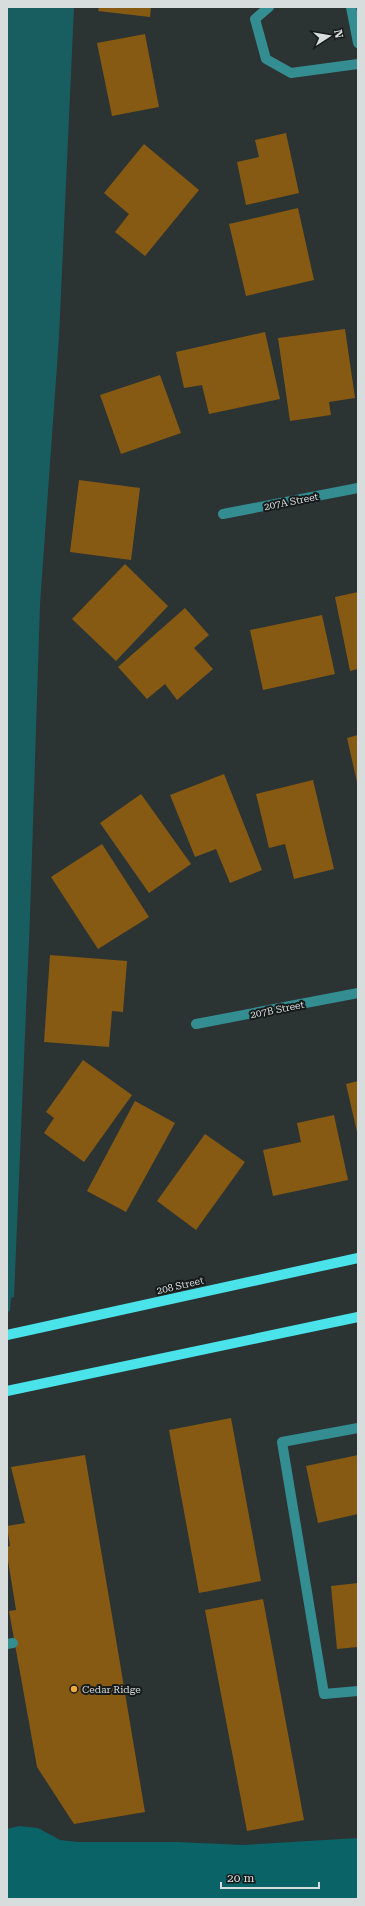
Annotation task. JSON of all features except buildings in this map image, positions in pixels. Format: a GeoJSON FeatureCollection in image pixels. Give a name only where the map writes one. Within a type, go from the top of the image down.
{"type":"FeatureCollection","features":[{"type":"Feature","properties":{"kind":"main road","name":"208 Street"},"geometry":{"type":"LineString","coordinates":[[7,1335],[358,1258]]}},
{"type":"Feature","properties":{"kind":"main road"},"geometry":{"type":"LineString","coordinates":[[7,1391],[358,1317]]}},
{"type":"Feature","properties":{"kind":"street"},"geometry":{"type":"LineString","coordinates":[[269,7],[255,19],[266,59],[291,73],[358,64]]}},
{"type":"Feature","properties":{"kind":"street"},"geometry":{"type":"LineString","coordinates":[[351,7],[358,43]]}},
{"type":"Feature","properties":{"kind":"street","name":"207A Street"},"geometry":{"type":"LineString","coordinates":[[223,514],[358,488]]}},
{"type":"Feature","properties":{"kind":"street","name":"207B Street"},"geometry":{"type":"LineString","coordinates":[[196,1024],[358,993]]}},
{"type":"Feature","properties":{"kind":"street"},"geometry":{"type":"LineString","coordinates":[[358,1428],[282,1442],[324,1694],[358,1691]]}},
{"type":"Feature","properties":{"kind":"shaded area"},"geometry":{"type":"Polygon","coordinates":[[[7,7],[74,7],[59,337],[40,604],[30,916],[14,1297],[11,1298],[10,1311],[7,1312],[7,7]]]}},
{"type":"Feature","properties":{"kind":"shaded area"},"geometry":{"type":"Polygon","coordinates":[[[19,1826],[38,1828],[60,1840],[78,1842],[177,1842],[243,1845],[358,1838],[358,1899],[7,1899],[7,1829],[19,1826]]]}},
{"type":"Feature","properties":{"kind":"place","name":"Cedar Ridge"},"geometry":{"type":"Point","coordinates":[74,1689]}}]}
